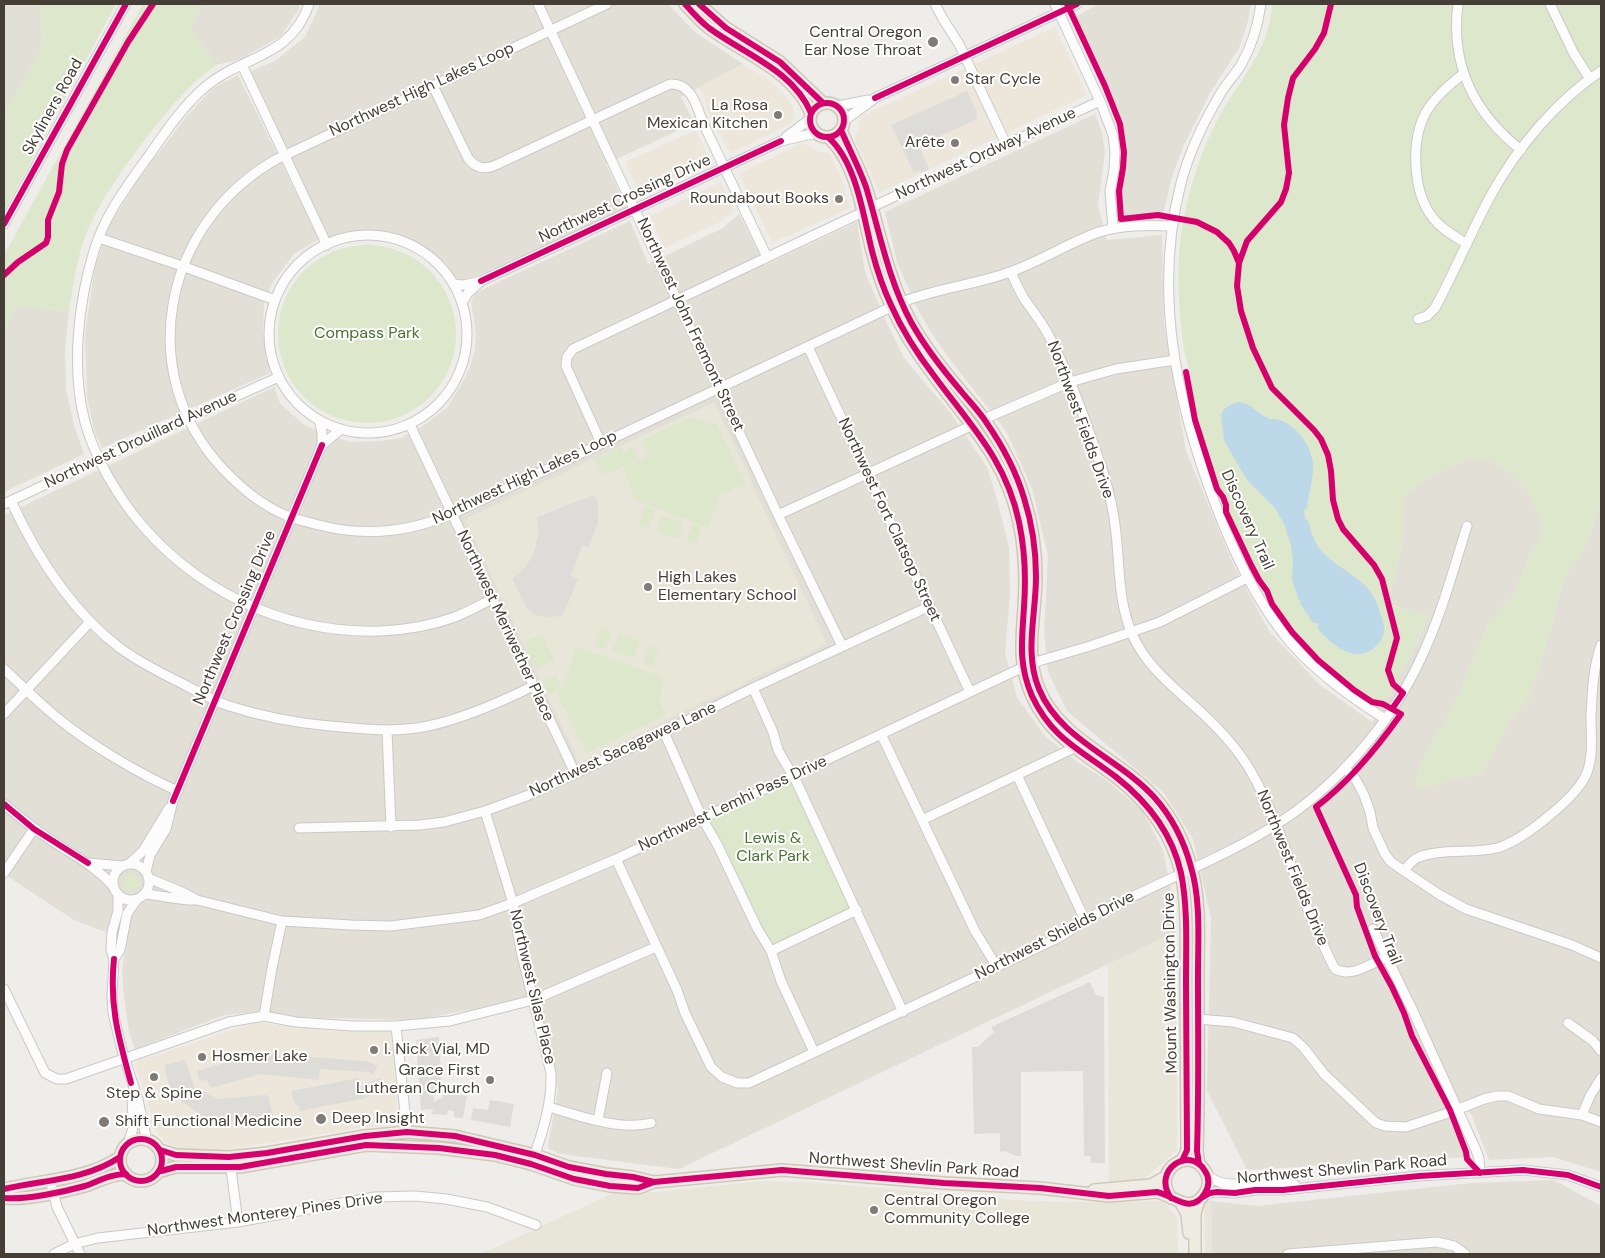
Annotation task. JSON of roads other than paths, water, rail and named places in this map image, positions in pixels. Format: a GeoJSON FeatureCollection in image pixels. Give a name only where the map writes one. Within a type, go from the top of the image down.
{"type":"FeatureCollection","features":[{"type":"Feature","properties":{"kind":"main road"},"geometry":{"type":"LineString","coordinates":[[685,4],[708,27],[762,61],[785,79],[804,99],[811,116],[812,127],[816,133],[828,137],[836,134],[843,125],[843,113],[838,106],[830,103],[816,106],[811,116]]}},
{"type":"Feature","properties":{"kind":"main road"},"geometry":{"type":"LineString","coordinates":[[699,4],[726,28],[780,62],[823,103]]}},
{"type":"Feature","properties":{"kind":"main road","name":"Mount Washington Drive"},"geometry":{"type":"LineString","coordinates":[[843,125],[859,170],[878,271],[897,304],[912,323],[936,362],[984,419],[1003,450],[1025,499],[1031,524],[1036,575],[1027,683],[1043,716],[1052,728],[1074,748],[1115,776],[1150,809],[1164,828],[1197,894],[1197,1151],[1199,1164]]}},
{"type":"Feature","properties":{"kind":"main road","name":"Mount Washington Drive"},"geometry":{"type":"LineString","coordinates":[[828,137],[838,147],[867,209]]}},
{"type":"Feature","properties":{"kind":"main road","name":"Mount Washington Drive"},"geometry":{"type":"LineString","coordinates":[[897,304],[905,333],[929,369],[991,451],[1012,497],[1019,522],[1025,568],[1021,643],[1027,665],[1039,690],[1058,719],[1070,732],[1139,782],[1154,797],[1178,831],[1186,871],[1187,1150],[1182,1161]]}},
{"type":"Feature","properties":{"kind":"main road","name":"Northwest Shevlin Park Road"},"geometry":{"type":"LineString","coordinates":[[161,1171],[176,1167],[230,1162],[267,1153],[365,1136],[407,1132],[455,1136],[533,1160]]}},
{"type":"Feature","properties":{"kind":"main road"},"geometry":{"type":"LineString","coordinates":[[4,1189],[50,1181],[107,1166],[120,1157],[128,1144],[140,1140],[147,1140],[160,1150],[162,1158],[161,1171],[151,1179],[133,1180],[126,1174],[120,1157]]}},
{"type":"Feature","properties":{"kind":"main road","name":"Northwest Shevlin Park Road"},"geometry":{"type":"LineString","coordinates":[[160,1150],[176,1155],[230,1162],[269,1163],[366,1146],[466,1151],[533,1160],[606,1174],[633,1176],[654,1182],[782,1170],[1109,1196],[1157,1192],[1176,1201]]}},
{"type":"Feature","properties":{"kind":"main road"},"geometry":{"type":"LineString","coordinates":[[1189,1254],[1187,1214],[1166,1188],[1165,1177],[1171,1166],[1188,1160],[1199,1164],[1207,1174],[1208,1187],[1195,1213],[1195,1254]]}},
{"type":"Feature","properties":{"kind":"main road"},"geometry":{"type":"LineString","coordinates":[[4,1198],[53,1193],[84,1186],[110,1176],[126,1174]]}},
{"type":"Feature","properties":{"kind":"main road","name":"Northwest Shevlin Park Road"},"geometry":{"type":"LineString","coordinates":[[1077,1192],[1151,1185],[1165,1177]]}},
{"type":"Feature","properties":{"kind":"main road"},"geometry":{"type":"LineString","coordinates":[[1176,1201],[1188,1204],[1201,1198]]}},
{"type":"Feature","properties":{"kind":"street","name":"Skyliners Road"},"geometry":{"type":"LineString","coordinates":[[4,224],[126,4]]}},
{"type":"Feature","properties":{"kind":"street"},"geometry":{"type":"LineString","coordinates":[[309,4],[305,16],[290,37],[242,65],[226,72],[206,86],[181,111],[115,204],[103,225],[94,249],[84,294],[79,335],[77,375],[86,424],[112,485],[157,542],[192,573],[236,600],[254,608],[301,624],[343,630],[382,631],[420,626],[456,617],[492,599]]}},
{"type":"Feature","properties":{"kind":"street","name":"Northwest John Fremont Street"},"geometry":{"type":"LineString","coordinates":[[538,4],[778,515],[842,646]]}},
{"type":"Feature","properties":{"kind":"street","name":"Northwest High Lakes Loop"},"geometry":{"type":"LineString","coordinates":[[608,4],[285,155],[250,176],[224,199],[203,225],[182,266],[176,286],[170,331],[170,348],[175,381],[189,417],[204,446],[249,494],[292,518],[336,529],[371,532],[414,527],[452,514],[897,304],[924,294],[971,284],[1011,272],[1083,238],[1113,228],[1171,226]]}},
{"type":"Feature","properties":{"kind":"street"},"geometry":{"type":"LineString","coordinates":[[936,4],[965,56],[1006,144]]}},
{"type":"Feature","properties":{"kind":"street"},"geometry":{"type":"LineString","coordinates":[[838,106],[875,98],[965,56],[1057,8],[1077,4]]}},
{"type":"Feature","properties":{"kind":"street"},"geometry":{"type":"LineString","coordinates":[[1261,4],[1258,21],[1248,52],[1218,97],[1202,126],[1188,158],[1171,226],[1168,291],[1175,360],[1193,440],[1204,474],[1222,522],[1247,578],[1271,616],[1304,657],[1344,692],[1385,719]]}},
{"type":"Feature","properties":{"kind":"street"},"geometry":{"type":"LineString","coordinates":[[1458,4],[1456,33],[1463,74],[1485,115],[1507,139],[1521,150]]}},
{"type":"Feature","properties":{"kind":"street"},"geometry":{"type":"LineString","coordinates":[[1550,4],[1573,52],[1590,79]]}},
{"type":"Feature","properties":{"kind":"street"},"geometry":{"type":"LineString","coordinates":[[1057,8],[1108,118],[1115,152],[1110,192],[1113,228]]}},
{"type":"Feature","properties":{"kind":"street"},"geometry":{"type":"LineString","coordinates":[[242,65],[327,245]]}},
{"type":"Feature","properties":{"kind":"street"},"geometry":{"type":"LineString","coordinates":[[1418,319],[1427,316],[1435,308],[1492,195],[1521,150],[1555,110],[1601,71]]}},
{"type":"Feature","properties":{"kind":"street"},"geometry":{"type":"LineString","coordinates":[[1463,74],[1442,91],[1427,110],[1416,142],[1416,164],[1418,182],[1432,217],[1442,228],[1467,244]]}},
{"type":"Feature","properties":{"kind":"street"},"geometry":{"type":"LineString","coordinates":[[433,86],[468,158],[474,165],[483,168],[494,166],[670,84],[682,86],[689,91],[694,101],[766,257]]}},
{"type":"Feature","properties":{"kind":"street"},"geometry":{"type":"LineString","coordinates":[[843,125],[875,98]]}},
{"type":"Feature","properties":{"kind":"street","name":"Northwest Ordway Avenue"},"geometry":{"type":"LineString","coordinates":[[601,443],[568,374],[567,357],[578,345],[1100,101]]}},
{"type":"Feature","properties":{"kind":"street","name":"Northwest Crossing Drive"},"geometry":{"type":"LineString","coordinates":[[781,141],[811,116]]}},
{"type":"Feature","properties":{"kind":"street","name":"Northwest Crossing Drive"},"geometry":{"type":"LineString","coordinates":[[453,284],[464,285],[481,281],[781,141],[816,133]]}},
{"type":"Feature","properties":{"kind":"street"},"geometry":{"type":"LineString","coordinates":[[371,235],[397,239],[409,243],[428,255],[444,271],[453,284],[462,303],[466,330],[465,356],[462,367],[452,387],[437,405],[410,425],[373,433],[354,432],[319,420],[293,400],[279,377],[271,346],[270,334],[275,300],[293,271],[317,250],[346,238],[371,235]]}},
{"type":"Feature","properties":{"kind":"street"},"geometry":{"type":"LineString","coordinates":[[99,238],[275,300]]}},
{"type":"Feature","properties":{"kind":"street","name":"Northwest Fields Drive"},"geometry":{"type":"LineString","coordinates":[[1011,272],[1025,300],[1048,334],[1070,382],[1108,489],[1116,531],[1120,594],[1139,649],[1150,665],[1166,682],[1208,719],[1243,758],[1277,824],[1310,915],[1336,968],[1341,972],[1354,972],[1386,957]]}},
{"type":"Feature","properties":{"kind":"street","name":"Northwest Crossing Drive"},"geometry":{"type":"LineString","coordinates":[[462,303],[470,291],[481,281]]}},
{"type":"Feature","properties":{"kind":"street","name":"Northwest Fort Clatsop Street"},"geometry":{"type":"LineString","coordinates":[[808,347],[970,692]]}},
{"type":"Feature","properties":{"kind":"street"},"geometry":{"type":"LineString","coordinates":[[984,419],[1070,382],[1116,369],[1175,360]]}},
{"type":"Feature","properties":{"kind":"street","name":"Northwest Drouillard Avenue"},"geometry":{"type":"LineString","coordinates":[[7,502],[279,377]]}},
{"type":"Feature","properties":{"kind":"street","name":"Northwest Crossing Drive"},"geometry":{"type":"LineString","coordinates":[[126,865],[143,851],[178,791],[322,445],[322,432],[319,420]]}},
{"type":"Feature","properties":{"kind":"street","name":"Northwest Meriwether Place"},"geometry":{"type":"LineString","coordinates":[[410,425],[575,773]]}},
{"type":"Feature","properties":{"kind":"street"},"geometry":{"type":"LineString","coordinates":[[778,515],[973,425]]}},
{"type":"Feature","properties":{"kind":"street","name":"Northwest Crossing Drive"},"geometry":{"type":"LineString","coordinates":[[322,445],[341,429]]}},
{"type":"Feature","properties":{"kind":"street"},"geometry":{"type":"LineString","coordinates":[[7,502],[49,570],[90,622],[119,648],[141,662],[216,700],[262,715],[315,725],[388,731],[427,727],[468,715],[488,708],[533,686]]}},
{"type":"Feature","properties":{"kind":"street","name":"Northwest Shields Drive"},"geometry":{"type":"LineString","coordinates":[[616,859],[677,990],[685,1013],[711,1066],[722,1077],[737,1082],[749,1083],[1056,939],[1085,920],[1277,824],[1312,799],[1345,768],[1385,719],[1403,693],[1422,658],[1446,594],[1467,526]]}},
{"type":"Feature","properties":{"kind":"street","name":"Northwest Lemhi Pass Drive"},"geometry":{"type":"LineString","coordinates":[[147,875],[197,900],[282,921],[351,926],[391,926],[479,914],[513,903],[616,859],[1027,665],[1132,632],[1180,612],[1247,578]]}},
{"type":"Feature","properties":{"kind":"street","name":"Northwest Sacagawea Lane"},"geometry":{"type":"LineString","coordinates":[[299,828],[420,825],[444,822],[486,811],[529,795],[930,606]]}},
{"type":"Feature","properties":{"kind":"street"},"geometry":{"type":"LineString","coordinates":[[4,714],[90,622]]}},
{"type":"Feature","properties":{"kind":"street"},"geometry":{"type":"LineString","coordinates":[[1404,871],[1412,861],[1427,854],[1483,851],[1498,848],[1512,842],[1526,834],[1578,789],[1586,775],[1591,759],[1593,684],[1601,645]]}},
{"type":"Feature","properties":{"kind":"street"},"geometry":{"type":"LineString","coordinates":[[4,669],[56,717],[95,745],[178,791]]}},
{"type":"Feature","properties":{"kind":"street"},"geometry":{"type":"LineString","coordinates":[[753,688],[773,732],[778,750],[793,776],[857,910],[903,1012]]}},
{"type":"Feature","properties":{"kind":"street"},"geometry":{"type":"LineString","coordinates":[[388,731],[391,826]]}},
{"type":"Feature","properties":{"kind":"street"},"geometry":{"type":"LineString","coordinates":[[664,732],[702,818],[718,846],[757,928],[771,951],[781,981],[814,1052]]}},
{"type":"Feature","properties":{"kind":"street"},"geometry":{"type":"LineString","coordinates":[[881,734],[975,931],[997,967]]}},
{"type":"Feature","properties":{"kind":"street"},"geometry":{"type":"LineString","coordinates":[[922,820],[1074,748]]}},
{"type":"Feature","properties":{"kind":"street"},"geometry":{"type":"LineString","coordinates":[[1345,768],[1356,780],[1364,795],[1373,828],[1385,854],[1391,862],[1440,895],[1466,909],[1601,958]]}},
{"type":"Feature","properties":{"kind":"street"},"geometry":{"type":"LineString","coordinates":[[1017,775],[1085,920]]}},
{"type":"Feature","properties":{"kind":"street","name":"Northwest Crossing Drive"},"geometry":{"type":"LineString","coordinates":[[147,875],[150,856],[166,830],[173,801]]}},
{"type":"Feature","properties":{"kind":"street"},"geometry":{"type":"LineString","coordinates":[[4,804],[34,829],[88,863],[105,877],[116,891],[127,900],[140,897]]}},
{"type":"Feature","properties":{"kind":"street","name":"Northwest Silas Place"},"geometry":{"type":"LineString","coordinates":[[486,811],[513,903],[521,951],[551,1073],[549,1107],[533,1160]]}},
{"type":"Feature","properties":{"kind":"street"},"geometry":{"type":"LineString","coordinates":[[4,873],[34,829]]}},
{"type":"Feature","properties":{"kind":"street"},"geometry":{"type":"LineString","coordinates":[[88,863],[139,866],[147,875],[149,884],[127,914],[120,950],[114,959]]}},
{"type":"Feature","properties":{"kind":"street"},"geometry":{"type":"LineString","coordinates":[[126,865],[114,876],[118,911],[112,932],[111,950],[114,959],[112,977],[114,1013],[124,1058],[131,1084],[138,1100],[147,1140]]}},
{"type":"Feature","properties":{"kind":"street","name":"Northwest Lemhi Pass Drive"},"geometry":{"type":"LineString","coordinates":[[140,897],[161,895],[182,901],[197,900]]}},
{"type":"Feature","properties":{"kind":"street"},"geometry":{"type":"LineString","coordinates":[[771,951],[857,910]]}},
{"type":"Feature","properties":{"kind":"street"},"geometry":{"type":"LineString","coordinates":[[264,1016],[282,921]]}},
{"type":"Feature","properties":{"kind":"street"},"geometry":{"type":"LineString","coordinates":[[1373,929],[1413,1011],[1476,1150],[1480,1173]]}},
{"type":"Feature","properties":{"kind":"street"},"geometry":{"type":"LineString","coordinates":[[4,989],[42,1068],[51,1077],[66,1079],[229,1022],[264,1016],[296,1022],[352,1026],[396,1026],[450,1021],[533,1000],[656,947]]}},
{"type":"Feature","properties":{"kind":"street"},"geometry":{"type":"LineString","coordinates":[[1198,1019],[1233,1022],[1293,1038],[1304,1048],[1324,1074],[1376,1123],[1385,1126],[1406,1126],[1497,1096],[1508,1096],[1539,1109],[1582,1115],[1601,1122]]}},
{"type":"Feature","properties":{"kind":"street"},"geometry":{"type":"LineString","coordinates":[[1568,1023],[1593,1041],[1601,1051]]}},
{"type":"Feature","properties":{"kind":"street"},"geometry":{"type":"LineString","coordinates":[[396,1026],[407,1132]]}},
{"type":"Feature","properties":{"kind":"street"},"geometry":{"type":"LineString","coordinates":[[598,1120],[607,1073]]}},
{"type":"Feature","properties":{"kind":"street"},"geometry":{"type":"LineString","coordinates":[[1582,1115],[1590,1096],[1601,1078]]}},
{"type":"Feature","properties":{"kind":"street"},"geometry":{"type":"LineString","coordinates":[[128,1144],[133,1128],[131,1084]]}},
{"type":"Feature","properties":{"kind":"street"},"geometry":{"type":"LineString","coordinates":[[549,1107],[598,1120],[628,1125],[651,1123]]}},
{"type":"Feature","properties":{"kind":"street"},"geometry":{"type":"LineString","coordinates":[[230,1162],[238,1222]]}},
{"type":"Feature","properties":{"kind":"street","name":"Northwest Shevlin Park Road"},"geometry":{"type":"LineString","coordinates":[[1201,1198],[1210,1192],[1235,1193],[1418,1176],[1523,1170],[1568,1175],[1601,1187]]}},
{"type":"Feature","properties":{"kind":"street","name":"Northwest Shevlin Park Road"},"geometry":{"type":"LineString","coordinates":[[1207,1174],[1214,1181],[1228,1184],[1262,1182],[1305,1187]]}},
{"type":"Feature","properties":{"kind":"street"},"geometry":{"type":"LineString","coordinates":[[50,1181],[57,1207],[80,1254]]}},
{"type":"Feature","properties":{"kind":"street","name":"Northwest Monterey Pines Drive"},"geometry":{"type":"LineString","coordinates":[[54,1254],[74,1244],[98,1238],[238,1222],[376,1197],[415,1196],[446,1199],[487,1207],[536,1224]]}},
{"type":"Feature","properties":{"kind":"street"},"geometry":{"type":"LineString","coordinates":[[1288,1254],[1437,1242],[1454,1246],[1465,1254]]}},
{"type":"Feature","properties":{"kind":"water"},"geometry":{"type":"Polygon","coordinates":[[[1238,402],[1247,404],[1268,418],[1278,419],[1291,426],[1306,443],[1312,456],[1313,469],[1307,509],[1304,509],[1305,519],[1308,520],[1319,548],[1370,591],[1376,601],[1383,622],[1384,634],[1380,642],[1367,652],[1360,654],[1344,651],[1330,641],[1318,629],[1318,623],[1313,623],[1300,603],[1301,601],[1292,580],[1293,561],[1291,545],[1284,524],[1275,508],[1247,480],[1224,440],[1221,416],[1223,410],[1238,402]]]}},
{"type":"Feature","properties":{"kind":"place","name":"Central Oregon Ear Nose Throat"},"geometry":{"type":"Point","coordinates":[933,42]}},
{"type":"Feature","properties":{"kind":"place","name":"Star Cycle"},"geometry":{"type":"Point","coordinates":[955,80]}},
{"type":"Feature","properties":{"kind":"place","name":"La Rosa Mexican Kitchen"},"geometry":{"type":"Point","coordinates":[778,115]}},
{"type":"Feature","properties":{"kind":"place","name":"Arête"},"geometry":{"type":"Point","coordinates":[955,143]}},
{"type":"Feature","properties":{"kind":"place","name":"Roundabout Books"},"geometry":{"type":"Point","coordinates":[839,199]}},
{"type":"Feature","properties":{"kind":"place","name":"High Lakes Elementary School"},"geometry":{"type":"Point","coordinates":[648,587]}},
{"type":"Feature","properties":{"kind":"place","name":"I. Nick Vial, MD"},"geometry":{"type":"Point","coordinates":[374,1050]}},
{"type":"Feature","properties":{"kind":"place","name":"Hosmer Lake"},"geometry":{"type":"Point","coordinates":[202,1057]}},
{"type":"Feature","properties":{"kind":"place","name":"Step & Spine"},"geometry":{"type":"Point","coordinates":[154,1077]}},
{"type":"Feature","properties":{"kind":"place","name":"Grace First Lutheran Church"},"geometry":{"type":"Point","coordinates":[490,1080]}},
{"type":"Feature","properties":{"kind":"place","name":"Deep Insight"},"geometry":{"type":"Point","coordinates":[321,1119]}},
{"type":"Feature","properties":{"kind":"place","name":"Shift Functional Medicine"},"geometry":{"type":"Point","coordinates":[104,1122]}},
{"type":"Feature","properties":{"kind":"place","name":"Central Oregon Community College"},"geometry":{"type":"Point","coordinates":[874,1210]}},
{"type":"Feature","properties":{"kind":"park label","name":"Compass Park"},"geometry":{"type":"Point","coordinates":[367,334]}},
{"type":"Feature","properties":{"kind":"park label","name":"Lewis & Clark Park"},"geometry":{"type":"Point","coordinates":[773,848]}}]}
